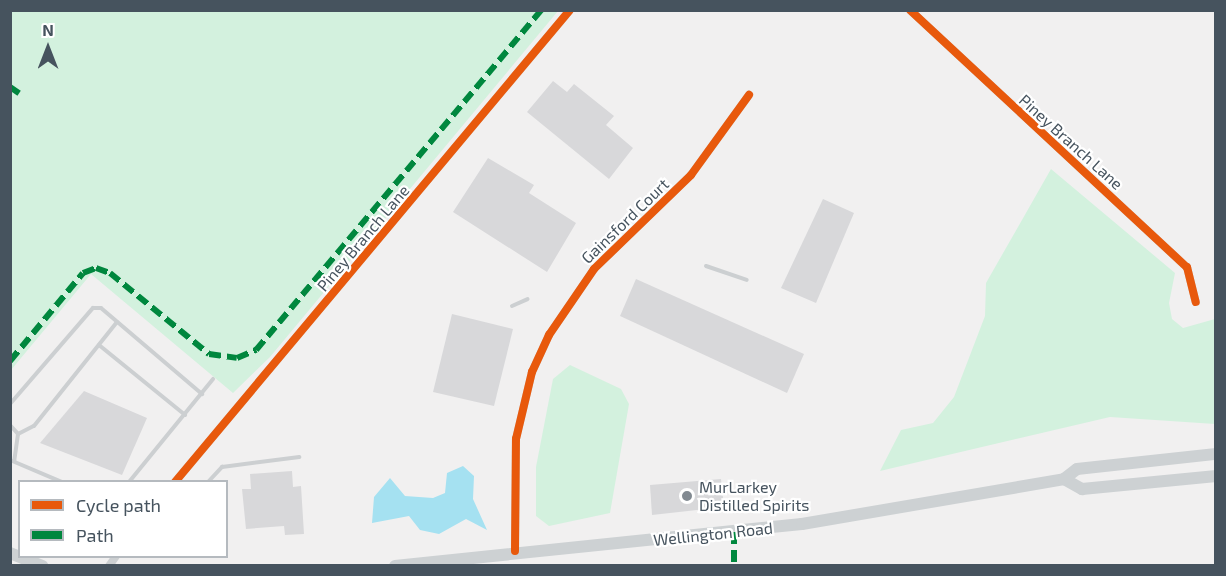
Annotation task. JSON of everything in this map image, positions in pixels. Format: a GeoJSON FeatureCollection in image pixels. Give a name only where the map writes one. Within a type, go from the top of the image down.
{"type":"FeatureCollection","features":[{"type":"Feature","properties":{"kind":"main road","name":"Wellington Road"},"geometry":{"type":"LineString","coordinates":[[395,566],[515,551],[802,525],[1064,479],[1088,467],[1215,454]]}},
{"type":"Feature","properties":{"kind":"main road","name":"Wellington Road"},"geometry":{"type":"LineString","coordinates":[[1064,479],[1082,489],[1215,476]]}},
{"type":"Feature","properties":{"kind":"main road"},"geometry":{"type":"LineString","coordinates":[[23,558],[43,566]]}},
{"type":"Feature","properties":{"kind":"street","name":"Piney Branch Lane"},"geometry":{"type":"LineString","coordinates":[[177,480],[570,10]]}},
{"type":"Feature","properties":{"kind":"street","name":"Piney Branch Lane"},"geometry":{"type":"LineString","coordinates":[[910,10],[1187,267],[1196,302]]}},
{"type":"Feature","properties":{"kind":"street","name":"Gainsford Court"},"geometry":{"type":"LineString","coordinates":[[515,551],[516,439],[545,341],[584,282],[691,175],[749,95]]}},
{"type":"Feature","properties":{"kind":"lane"},"geometry":{"type":"LineString","coordinates":[[706,266],[747,280]]}},
{"type":"Feature","properties":{"kind":"lane"},"geometry":{"type":"LineString","coordinates":[[512,306],[528,299]]}},
{"type":"Feature","properties":{"kind":"lane"},"geometry":{"type":"LineString","coordinates":[[10,404],[93,308],[101,308],[202,394]]}},
{"type":"Feature","properties":{"kind":"lane"},"geometry":{"type":"LineString","coordinates":[[57,480],[12,461],[18,434],[33,426],[117,322]]}},
{"type":"Feature","properties":{"kind":"lane"},"geometry":{"type":"LineString","coordinates":[[99,345],[185,415]]}},
{"type":"Feature","properties":{"kind":"lane"},"geometry":{"type":"LineString","coordinates":[[131,480],[213,379]]}},
{"type":"Feature","properties":{"kind":"lane"},"geometry":{"type":"LineString","coordinates":[[10,425],[18,434]]}},
{"type":"Feature","properties":{"kind":"lane"},"geometry":{"type":"LineString","coordinates":[[210,480],[222,467],[299,456]]}},
{"type":"Feature","properties":{"kind":"green space"},"geometry":{"type":"Polygon","coordinates":[[[11,10],[558,11],[270,357],[233,393],[91,274],[11,370],[11,10]]]}},
{"type":"Feature","properties":{"kind":"green space"},"geometry":{"type":"Polygon","coordinates":[[[1051,169],[1175,273],[1169,303],[1172,319],[1183,328],[1215,319],[1215,424],[1110,417],[880,471],[901,430],[933,423],[954,397],[985,316],[986,283],[1051,169]]]}},
{"type":"Feature","properties":{"kind":"green space"},"geometry":{"type":"Polygon","coordinates":[[[570,365],[621,389],[629,404],[610,513],[549,526],[536,516],[536,467],[553,379],[570,365]]]}},
{"type":"Feature","properties":{"kind":"water"},"geometry":{"type":"Polygon","coordinates":[[[463,466],[474,476],[473,499],[487,530],[466,519],[439,534],[420,530],[409,516],[372,523],[374,497],[390,478],[405,496],[433,498],[445,493],[447,473],[463,466]]]}},
{"type":"Feature","properties":{"kind":"building"},"geometry":{"type":"Polygon","coordinates":[[[553,81],[567,92],[574,84],[614,116],[606,125],[633,148],[609,179],[527,112],[553,81]]]}},
{"type":"Feature","properties":{"kind":"building"},"geometry":{"type":"Polygon","coordinates":[[[488,158],[534,185],[529,193],[576,223],[547,272],[453,212],[488,158]]]}},
{"type":"Feature","properties":{"kind":"building"},"geometry":{"type":"Polygon","coordinates":[[[823,199],[854,213],[816,303],[781,288],[823,199]]]}},
{"type":"Feature","properties":{"kind":"building"},"geometry":{"type":"Polygon","coordinates":[[[636,279],[804,354],[787,393],[620,316],[636,279]]]}},
{"type":"Feature","properties":{"kind":"building"},"geometry":{"type":"Polygon","coordinates":[[[452,314],[513,329],[494,406],[433,392],[452,314]]]}},
{"type":"Feature","properties":{"kind":"building"},"geometry":{"type":"Polygon","coordinates":[[[84,391],[147,418],[122,475],[40,443],[84,391]]]}},
{"type":"Feature","properties":{"kind":"building"},"geometry":{"type":"Polygon","coordinates":[[[292,471],[293,487],[301,486],[304,534],[285,535],[284,526],[246,529],[242,489],[251,489],[250,474],[292,471]]]}},
{"type":"Feature","properties":{"kind":"building","name":"MurLarkey Distilled Spirits"},"geometry":{"type":"Polygon","coordinates":[[[721,479],[724,507],[652,515],[650,485],[721,479]]]}},
{"type":"Feature","properties":{"kind":"marked path"},"geometry":{"type":"LineString","coordinates":[[10,361],[83,273],[96,268],[110,273],[209,354],[237,358],[256,350],[541,10]]}},
{"type":"Feature","properties":{"kind":"marked path"},"geometry":{"type":"LineString","coordinates":[[10,87],[19,93]]}},
{"type":"Feature","properties":{"kind":"marked path"},"geometry":{"type":"LineString","coordinates":[[734,532],[734,566]]}},
{"type":"Feature","properties":{"kind":"cycle path"},"geometry":{"type":"LineString","coordinates":[[177,480],[570,10]]}},
{"type":"Feature","properties":{"kind":"cycle path"},"geometry":{"type":"LineString","coordinates":[[910,10],[1187,267],[1196,302]]}},
{"type":"Feature","properties":{"kind":"cycle path"},"geometry":{"type":"LineString","coordinates":[[515,551],[516,439],[532,372],[549,335],[594,269],[691,175],[749,95]]}},
{"type":"Feature","properties":{"kind":"place","name":"MurLarkey Distilled Spirits"},"geometry":{"type":"Point","coordinates":[687,496]}}]}
